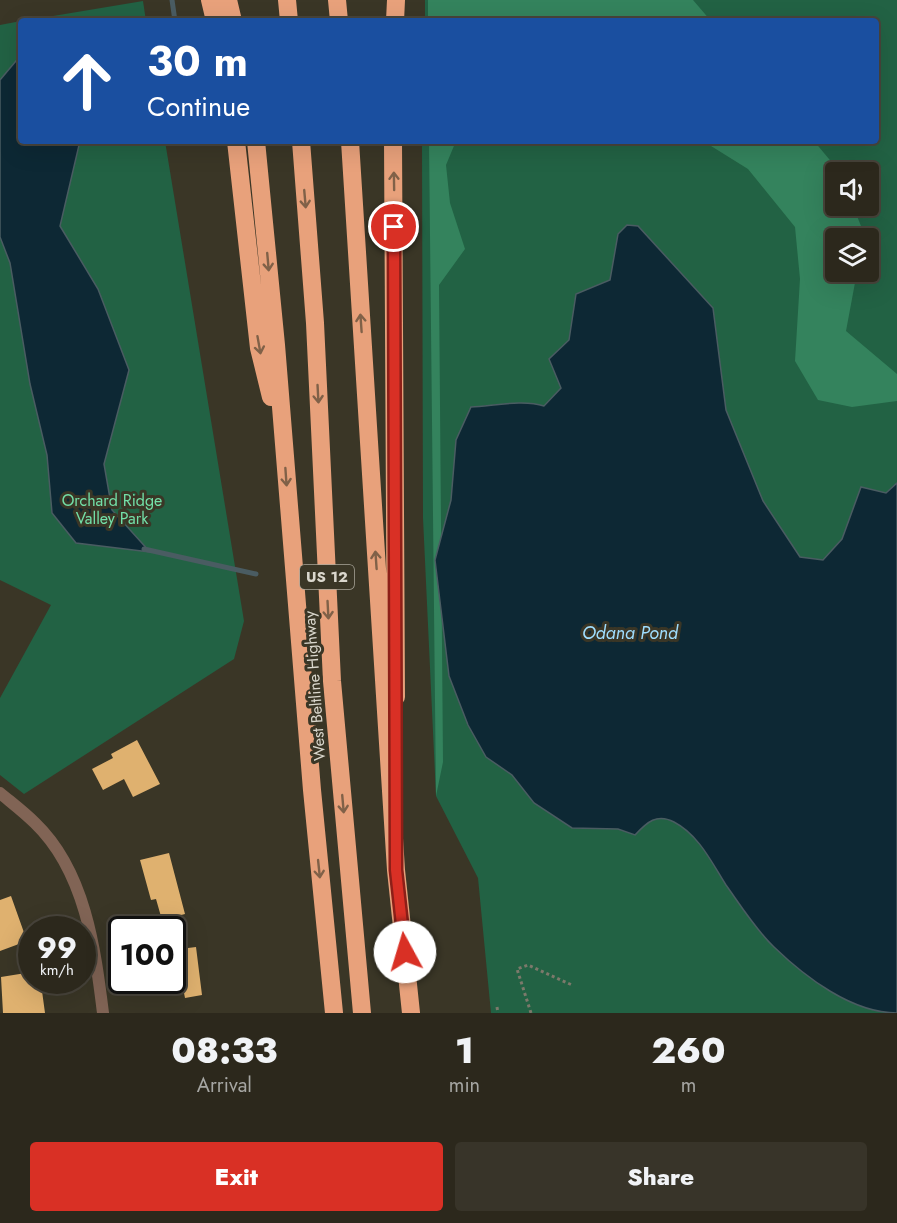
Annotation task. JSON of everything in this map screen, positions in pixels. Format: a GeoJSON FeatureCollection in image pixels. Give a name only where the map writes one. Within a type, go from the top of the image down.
{"type":"FeatureCollection","features":[{"type":"Feature","properties":{"kind":"highway"},"geometry":{"type":"LineString","coordinates":[[210,0],[214,18]]}},
{"type":"Feature","properties":{"kind":"highway"},"geometry":{"type":"LineString","coordinates":[[228,0],[232,18]]}},
{"type":"Feature","properties":{"kind":"highway"},"geometry":{"type":"LineString","coordinates":[[286,0],[289,18]]}},
{"type":"Feature","properties":{"kind":"highway"},"geometry":{"type":"LineString","coordinates":[[337,0],[339,18]]}},
{"type":"Feature","properties":{"kind":"highway"},"geometry":{"type":"LineString","coordinates":[[395,18],[396,0]]}},
{"type":"Feature","properties":{"kind":"highway"},"geometry":{"type":"LineString","coordinates":[[236,144],[259,348],[283,441]]}},
{"type":"Feature","properties":{"kind":"highway"},"geometry":{"type":"LineString","coordinates":[[255,144],[275,333],[312,790],[334,1013]]}},
{"type":"Feature","properties":{"kind":"highway","name":"West Beltline Highway"},"geometry":{"type":"LineString","coordinates":[[300,144],[315,323],[332,681],[362,1013]]}},
{"type":"Feature","properties":{"kind":"highway","name":"US 12"},"geometry":{"type":"LineString","coordinates":[[350,144],[396,870],[411,1013]]}},
{"type":"Feature","properties":{"kind":"highway"},"geometry":{"type":"LineString","coordinates":[[393,144],[396,870]]}},
{"type":"Feature","properties":{"kind":"street"},"geometry":{"type":"LineString","coordinates":[[0,793],[36,824],[69,870],[86,913],[96,952],[103,1013]]}},
{"type":"Feature","properties":{"kind":"path"},"geometry":{"type":"LineString","coordinates":[[531,1013],[522,992],[517,969],[528,965],[572,985]]}},
{"type":"Feature","properties":{"kind":"path"},"geometry":{"type":"LineString","coordinates":[[497,1007],[498,1013]]}},
{"type":"Feature","properties":{"kind":"green space"},"geometry":{"type":"Polygon","coordinates":[[[425,0],[897,0],[897,1013],[491,1013],[478,878],[436,796],[423,518],[422,144],[879,144],[879,18],[425,18],[425,0]]]}},
{"type":"Feature","properties":{"kind":"green space"},"geometry":{"type":"Polygon","coordinates":[[[428,0],[693,0],[708,18],[428,18],[428,0]]]}},
{"type":"Feature","properties":{"kind":"green space"},"geometry":{"type":"Polygon","coordinates":[[[143,1],[146,18],[41,18],[143,1]]]}},
{"type":"Feature","properties":{"kind":"green space","name":"Orchard Ridge Valley Park"},"geometry":{"type":"Polygon","coordinates":[[[18,22],[18,144],[165,144],[244,621],[234,659],[24,794],[0,775],[0,698],[51,605],[0,580],[0,25],[18,22]]]}},
{"type":"Feature","properties":{"kind":"green space"},"geometry":{"type":"Polygon","coordinates":[[[429,144],[455,144],[446,165],[450,203],[465,249],[439,285],[443,762],[436,796],[429,144]]]}},
{"type":"Feature","properties":{"kind":"green space"},"geometry":{"type":"Polygon","coordinates":[[[708,144],[816,144],[832,162],[825,162],[825,216],[857,216],[862,228],[825,228],[825,282],[855,282],[846,331],[897,374],[897,401],[852,407],[818,400],[795,361],[800,279],[795,227],[748,169],[708,144]]]}},
{"type":"Feature","properties":{"kind":"water"},"geometry":{"type":"Polygon","coordinates":[[[18,59],[18,144],[79,144],[60,226],[98,289],[129,370],[104,464],[112,510],[150,552],[76,543],[52,513],[47,455],[30,384],[10,263],[0,237],[0,80],[18,59]]]}},
{"type":"Feature","properties":{"kind":"water","name":"Odana Pond"},"geometry":{"type":"Polygon","coordinates":[[[627,225],[638,226],[713,308],[726,410],[763,501],[800,557],[823,560],[842,539],[861,487],[886,493],[897,483],[897,1013],[863,1007],[846,1000],[800,970],[767,940],[726,885],[698,842],[674,822],[662,818],[653,820],[635,835],[618,829],[572,828],[534,803],[512,775],[486,757],[468,725],[449,676],[435,560],[451,500],[456,440],[471,407],[517,403],[544,406],[561,388],[549,359],[569,340],[576,294],[610,280],[618,234],[627,225]]]}},
{"type":"Feature","properties":{"kind":"building"},"geometry":{"type":"Polygon","coordinates":[[[137,740],[160,784],[133,797],[124,779],[103,790],[92,769],[113,758],[111,754],[137,740]]]}},
{"type":"Feature","properties":{"kind":"building"},"geometry":{"type":"Polygon","coordinates":[[[169,853],[185,914],[161,916],[156,899],[151,900],[140,860],[169,853]]]}},
{"type":"Feature","properties":{"kind":"building"},"geometry":{"type":"Polygon","coordinates":[[[11,896],[18,916],[18,944],[0,951],[0,900],[11,896]]]}},
{"type":"Feature","properties":{"kind":"building"},"geometry":{"type":"Polygon","coordinates":[[[196,947],[202,995],[185,998],[186,994],[186,948],[196,947]]]}},
{"type":"Feature","properties":{"kind":"building"},"geometry":{"type":"Polygon","coordinates":[[[18,974],[18,994],[42,994],[45,1013],[3,1013],[1,977],[18,974]]]}},
{"type":"Feature","properties":{"kind":"waterway"},"geometry":{"type":"LineString","coordinates":[[172,0],[175,18]]}},
{"type":"Feature","properties":{"kind":"waterway"},"geometry":{"type":"LineString","coordinates":[[144,549],[256,574]]}},
{"type":"Feature","properties":{"kind":"route"},"geometry":{"type":"LineString","coordinates":[[394,227],[396,870],[405,952]]}}]}
